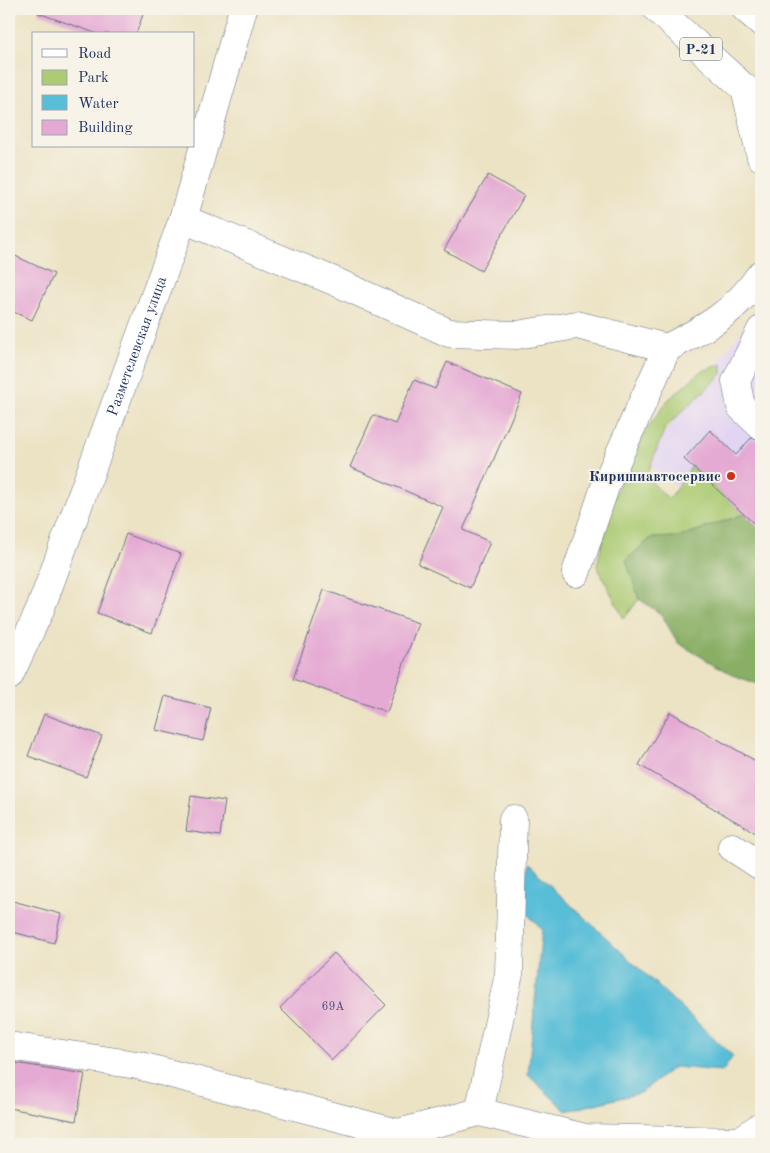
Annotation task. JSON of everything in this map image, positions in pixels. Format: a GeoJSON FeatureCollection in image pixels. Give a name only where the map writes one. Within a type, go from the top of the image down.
{"type":"FeatureCollection","features":[{"type":"Feature","properties":{"kind":"main road","name":"Разметелевская улица"},"geometry":{"type":"LineString","coordinates":[[9,676],[40,610],[183,219],[243,9]]}},
{"type":"Feature","properties":{"kind":"main road","name":"Р-21"},"geometry":{"type":"LineString","coordinates":[[657,9],[753,96]]}},
{"type":"Feature","properties":{"kind":"main road"},"geometry":{"type":"LineString","coordinates":[[746,9],[761,22]]}},
{"type":"Feature","properties":{"kind":"main road"},"geometry":{"type":"LineString","coordinates":[[753,96],[761,157]]}},
{"type":"Feature","properties":{"kind":"main road"},"geometry":{"type":"LineString","coordinates":[[183,219],[334,281],[449,332],[517,336],[577,325],[667,348]]}},
{"type":"Feature","properties":{"kind":"main road"},"geometry":{"type":"LineString","coordinates":[[576,573],[606,484],[667,348],[704,329],[727,313],[761,274]]}},
{"type":"Feature","properties":{"kind":"main road"},"geometry":{"type":"LineString","coordinates":[[761,330],[736,381],[741,407],[761,426]]}},
{"type":"Feature","properties":{"kind":"main road"},"geometry":{"type":"LineString","coordinates":[[479,1112],[509,974],[513,819]]}},
{"type":"Feature","properties":{"kind":"main road"},"geometry":{"type":"LineString","coordinates":[[732,847],[761,866]]}},
{"type":"Feature","properties":{"kind":"main road"},"geometry":{"type":"LineString","coordinates":[[9,1046],[137,1065],[398,1133],[479,1112],[586,1138],[740,1140],[761,1126]]}},
{"type":"Feature","properties":{"kind":"shaded area"},"geometry":{"type":"Polygon","coordinates":[[[756,311],[761,316],[761,553],[644,461],[756,311]]]}},
{"type":"Feature","properties":{"kind":"green space"},"geometry":{"type":"Polygon","coordinates":[[[722,364],[722,374],[665,428],[646,477],[669,499],[692,466],[744,514],[679,537],[651,538],[627,560],[639,599],[624,619],[597,566],[609,510],[635,446],[668,400],[700,372],[722,364]]]}},
{"type":"Feature","properties":{"kind":"green space"},"geometry":{"type":"Polygon","coordinates":[[[744,514],[754,524],[761,517],[761,685],[732,675],[678,643],[661,614],[639,599],[626,560],[651,538],[679,537],[744,514]]]}},
{"type":"Feature","properties":{"kind":"water"},"geometry":{"type":"Polygon","coordinates":[[[527,864],[733,1056],[723,1071],[674,1067],[640,1093],[566,1111],[528,1075],[542,929],[520,907],[527,864]]]}},
{"type":"Feature","properties":{"kind":"building"},"geometry":{"type":"Polygon","coordinates":[[[39,9],[145,9],[137,32],[92,32],[38,13],[39,9]]]}},
{"type":"Feature","properties":{"kind":"building"},"geometry":{"type":"Polygon","coordinates":[[[488,175],[524,196],[481,271],[444,250],[488,175]]]}},
{"type":"Feature","properties":{"kind":"building"},"geometry":{"type":"Polygon","coordinates":[[[9,253],[54,274],[32,320],[9,310],[9,253]]]}},
{"type":"Feature","properties":{"kind":"building"},"geometry":{"type":"Polygon","coordinates":[[[447,362],[522,394],[463,530],[490,542],[470,588],[418,564],[443,507],[350,467],[373,415],[395,424],[414,380],[435,389],[447,362]]]}},
{"type":"Feature","properties":{"kind":"building","name":"Киришиавтосервис"},"geometry":{"type":"Polygon","coordinates":[[[710,430],[736,455],[751,438],[761,441],[761,530],[684,459],[710,430]]]}},
{"type":"Feature","properties":{"kind":"building"},"geometry":{"type":"Polygon","coordinates":[[[126,534],[181,554],[152,633],[97,613],[126,534]]]}},
{"type":"Feature","properties":{"kind":"building"},"geometry":{"type":"Polygon","coordinates":[[[324,590],[418,623],[387,712],[293,679],[324,590]]]}},
{"type":"Feature","properties":{"kind":"building"},"geometry":{"type":"Polygon","coordinates":[[[165,696],[211,708],[203,741],[156,730],[165,696]]]}},
{"type":"Feature","properties":{"kind":"building"},"geometry":{"type":"Polygon","coordinates":[[[670,712],[761,764],[761,836],[639,765],[670,712]]]}},
{"type":"Feature","properties":{"kind":"building"},"geometry":{"type":"Polygon","coordinates":[[[44,714],[102,736],[86,777],[28,756],[44,714]]]}},
{"type":"Feature","properties":{"kind":"building"},"geometry":{"type":"Polygon","coordinates":[[[191,796],[225,801],[220,836],[186,831],[191,796]]]}},
{"type":"Feature","properties":{"kind":"building"},"geometry":{"type":"Polygon","coordinates":[[[9,900],[61,914],[54,943],[9,931],[9,900]]]}},
{"type":"Feature","properties":{"kind":"building"},"geometry":{"type":"Polygon","coordinates":[[[334,953],[386,1005],[332,1060],[280,1008],[334,953]]]}},
{"type":"Feature","properties":{"kind":"building"},"geometry":{"type":"Polygon","coordinates":[[[9,1062],[85,1074],[76,1121],[9,1108],[9,1062]]]}},
{"type":"Feature","properties":{"kind":"place","name":"Киришиавтосервис"},"geometry":{"type":"Point","coordinates":[731,476]}}]}
